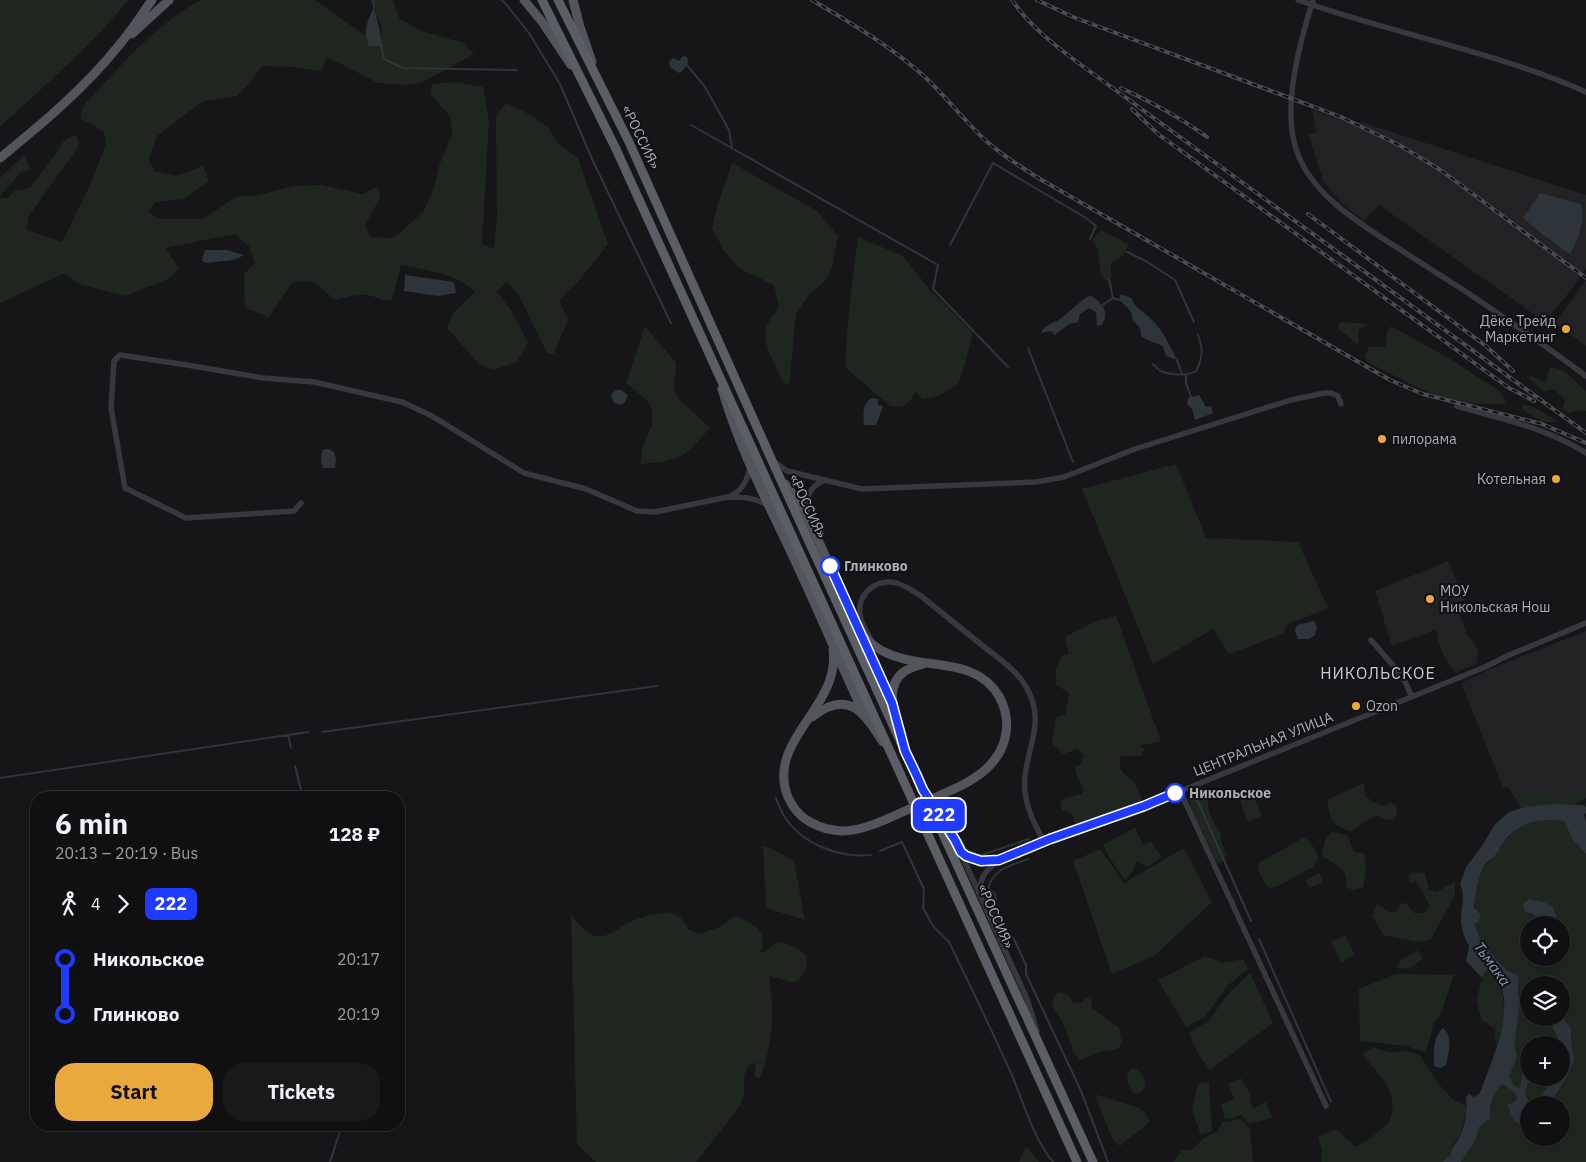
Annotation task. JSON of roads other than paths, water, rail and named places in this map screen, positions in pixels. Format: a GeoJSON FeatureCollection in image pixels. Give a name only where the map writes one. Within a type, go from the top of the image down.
{"type":"FeatureCollection","features":[{"type":"Feature","properties":{"kind":"highway","name":"«РОССИЯ»"},"geometry":{"type":"LineString","coordinates":[[542,0],[590,93],[620,158],[1077,1162]]}},
{"type":"Feature","properties":{"kind":"highway","name":"«РОССИЯ»"},"geometry":{"type":"LineString","coordinates":[[558,0],[664,218],[778,474],[1093,1162]]}},
{"type":"Feature","properties":{"kind":"main road"},"geometry":{"type":"LineString","coordinates":[[0,158],[62,106],[86,83],[120,44],[152,0]]}},
{"type":"Feature","properties":{"kind":"main road"},"geometry":{"type":"LineString","coordinates":[[120,44],[169,0]]}},
{"type":"Feature","properties":{"kind":"main road"},"geometry":{"type":"LineString","coordinates":[[524,0],[543,22],[590,93]]}},
{"type":"Feature","properties":{"kind":"main road"},"geometry":{"type":"LineString","coordinates":[[573,0],[580,27],[602,88]]}},
{"type":"Feature","properties":{"kind":"main road"},"geometry":{"type":"LineString","coordinates":[[717,372],[732,422],[750,465],[818,609],[866,718],[894,759]]}},
{"type":"Feature","properties":{"kind":"main road"},"geometry":{"type":"LineString","coordinates":[[778,474],[805,512],[860,631],[892,703],[905,751]]}},
{"type":"Feature","properties":{"kind":"main road"},"geometry":{"type":"LineString","coordinates":[[803,558],[818,609]]}},
{"type":"Feature","properties":{"kind":"main road"},"geometry":{"type":"LineString","coordinates":[[831,640],[834,658],[831,679],[793,743],[784,766],[784,778],[790,801],[797,812],[809,822],[837,831],[857,830],[954,789],[980,775],[995,759],[1002,746],[1007,726],[1005,712],[1000,699],[993,688],[976,674],[957,667],[924,664],[898,658],[881,651],[860,631]]}},
{"type":"Feature","properties":{"kind":"main road"},"geometry":{"type":"LineString","coordinates":[[892,703],[893,689],[899,676],[910,669],[924,664]]}},
{"type":"Feature","properties":{"kind":"main road"},"geometry":{"type":"LineString","coordinates":[[808,720],[826,707],[841,703],[856,709],[866,718]]}},
{"type":"Feature","properties":{"kind":"street"},"geometry":{"type":"LineString","coordinates":[[1298,0],[1312,2],[1492,58],[1563,82],[1586,92]]}},
{"type":"Feature","properties":{"kind":"street"},"geometry":{"type":"LineString","coordinates":[[1312,2],[1298,59],[1291,111],[1294,142],[1300,158],[1319,188],[1332,201],[1371,230],[1540,342],[1586,376]]}},
{"type":"Feature","properties":{"kind":"street"},"geometry":{"type":"LineString","coordinates":[[301,503],[294,511],[186,518],[125,488],[111,408],[114,361],[116,357],[120,355],[263,378],[314,382],[402,402],[432,416],[524,473],[586,489],[636,511],[655,512],[728,497],[750,498],[770,507]]}},
{"type":"Feature","properties":{"kind":"street"},"geometry":{"type":"LineString","coordinates":[[772,459],[787,471],[862,489],[1036,482],[1064,477],[1135,449],[1292,400],[1331,393],[1338,396],[1341,404]]}},
{"type":"Feature","properties":{"kind":"street"},"geometry":{"type":"LineString","coordinates":[[1457,406],[1552,435],[1586,454]]}},
{"type":"Feature","properties":{"kind":"street"},"geometry":{"type":"LineString","coordinates":[[728,497],[742,488],[750,465]]}},
{"type":"Feature","properties":{"kind":"street"},"geometry":{"type":"LineString","coordinates":[[805,512],[806,500],[810,491],[817,484],[828,480]]}},
{"type":"Feature","properties":{"kind":"street"},"geometry":{"type":"LineString","coordinates":[[874,646],[860,615],[861,602],[866,592],[878,584],[895,583],[909,588],[921,596],[1019,677],[1030,694],[1036,722],[1026,767],[1025,791],[1027,804],[1044,842]]}},
{"type":"Feature","properties":{"kind":"street","name":"ЦЕНТРАЛЬНАЯ УЛИЦА"},"geometry":{"type":"LineString","coordinates":[[999,860],[1144,806],[1412,697],[1586,623]]}},
{"type":"Feature","properties":{"kind":"street"},"geometry":{"type":"LineString","coordinates":[[1371,640],[1403,676],[1412,697]]}},
{"type":"Feature","properties":{"kind":"street"},"geometry":{"type":"LineString","coordinates":[[923,790],[961,852],[1027,1000],[1044,1055]]}},
{"type":"Feature","properties":{"kind":"street"},"geometry":{"type":"LineString","coordinates":[[1180,791],[1326,1106]]}},
{"type":"Feature","properties":{"kind":"street"},"geometry":{"type":"LineString","coordinates":[[961,852],[976,860],[987,862],[999,860]]}},
{"type":"Feature","properties":{"kind":"street"},"geometry":{"type":"LineString","coordinates":[[980,895],[981,882],[985,872],[999,860]]}},
{"type":"Feature","properties":{"kind":"water"},"geometry":{"type":"Polygon","coordinates":[[[374,7],[382,46],[369,46],[367,41],[366,30],[374,7]]]}},
{"type":"Feature","properties":{"kind":"water"},"geometry":{"type":"Polygon","coordinates":[[[683,56],[687,57],[688,62],[679,73],[670,67],[669,62],[673,58],[679,61],[683,56]]]}},
{"type":"Feature","properties":{"kind":"water"},"geometry":{"type":"Polygon","coordinates":[[[1540,193],[1581,204],[1583,216],[1580,230],[1570,254],[1523,218],[1540,193]]]}},
{"type":"Feature","properties":{"kind":"water"},"geometry":{"type":"Polygon","coordinates":[[[205,250],[227,250],[244,255],[234,260],[205,263],[202,260],[205,250]]]}},
{"type":"Feature","properties":{"kind":"water"},"geometry":{"type":"Polygon","coordinates":[[[405,275],[454,282],[456,293],[438,296],[404,291],[405,275]]]}},
{"type":"Feature","properties":{"kind":"water"},"geometry":{"type":"Polygon","coordinates":[[[1121,294],[1131,298],[1137,307],[1158,326],[1177,360],[1166,356],[1163,346],[1141,336],[1140,328],[1132,319],[1132,314],[1119,300],[1121,294]]]}},
{"type":"Feature","properties":{"kind":"water"},"geometry":{"type":"Polygon","coordinates":[[[1090,295],[1104,308],[1105,316],[1102,325],[1097,326],[1096,312],[1089,308],[1080,314],[1078,322],[1069,324],[1055,335],[1051,331],[1041,333],[1047,326],[1060,319],[1090,295]]]}},
{"type":"Feature","properties":{"kind":"water"},"geometry":{"type":"Polygon","coordinates":[[[616,390],[621,390],[628,395],[625,402],[621,405],[614,403],[611,395],[616,390]]]}},
{"type":"Feature","properties":{"kind":"water"},"geometry":{"type":"Polygon","coordinates":[[[1199,395],[1206,407],[1211,406],[1213,413],[1195,420],[1192,409],[1187,404],[1188,398],[1199,395]]]}},
{"type":"Feature","properties":{"kind":"water"},"geometry":{"type":"Polygon","coordinates":[[[873,398],[878,399],[878,405],[883,406],[876,425],[864,425],[865,405],[873,398]]]}},
{"type":"Feature","properties":{"kind":"water"},"geometry":{"type":"Polygon","coordinates":[[[328,449],[334,452],[336,459],[335,468],[323,468],[322,466],[322,450],[328,449]]]}},
{"type":"Feature","properties":{"kind":"water"},"geometry":{"type":"Polygon","coordinates":[[[1314,621],[1317,627],[1315,635],[1309,639],[1298,639],[1295,630],[1297,625],[1314,621]]]}},
{"type":"Feature","properties":{"kind":"water","name":"Тьмака"},"geometry":{"type":"Polygon","coordinates":[[[1552,804],[1584,805],[1586,808],[1584,815],[1586,823],[1586,854],[1573,840],[1564,821],[1537,821],[1522,826],[1508,837],[1483,869],[1474,907],[1481,915],[1479,921],[1475,924],[1479,936],[1493,956],[1509,971],[1519,977],[1518,994],[1520,1005],[1514,1044],[1517,1057],[1509,1076],[1514,1086],[1520,1089],[1520,1086],[1528,1086],[1525,1092],[1526,1096],[1520,1096],[1520,1123],[1514,1121],[1507,1104],[1513,1103],[1518,1098],[1512,1090],[1502,1084],[1492,1100],[1490,1119],[1479,1127],[1476,1140],[1461,1162],[1442,1162],[1450,1156],[1461,1133],[1466,1112],[1466,1097],[1469,1094],[1474,1097],[1479,1094],[1482,1088],[1500,1037],[1504,1011],[1504,998],[1501,985],[1497,979],[1489,969],[1485,971],[1482,978],[1466,961],[1469,946],[1464,936],[1462,925],[1463,896],[1460,885],[1466,867],[1482,846],[1495,824],[1509,812],[1521,808],[1552,804]]]}},
{"type":"Feature","properties":{"kind":"water"},"geometry":{"type":"Polygon","coordinates":[[[1529,899],[1543,902],[1552,906],[1556,916],[1536,916],[1525,911],[1523,904],[1529,899]]]}},
{"type":"Feature","properties":{"kind":"water"},"geometry":{"type":"Polygon","coordinates":[[[1553,1026],[1569,1026],[1571,1029],[1574,1060],[1570,1070],[1570,1036],[1557,1036],[1553,1026]]]}},
{"type":"Feature","properties":{"kind":"water"},"geometry":{"type":"Polygon","coordinates":[[[1443,1028],[1448,1036],[1449,1045],[1446,1065],[1440,1068],[1434,1066],[1434,1051],[1435,1041],[1443,1028]]]}},
{"type":"Feature","properties":{"kind":"water"},"geometry":{"type":"Polygon","coordinates":[[[1547,1086],[1561,1086],[1555,1096],[1541,1096],[1547,1086]]]}},
{"type":"Feature","properties":{"kind":"waterway"},"geometry":{"type":"LineString","coordinates":[[373,0],[374,7]]}},
{"type":"Feature","properties":{"kind":"waterway"},"geometry":{"type":"LineString","coordinates":[[501,0],[529,33],[560,84],[592,159],[671,323]]}},
{"type":"Feature","properties":{"kind":"waterway"},"geometry":{"type":"LineString","coordinates":[[381,44],[384,59],[403,68],[517,70]]}},
{"type":"Feature","properties":{"kind":"waterway"},"geometry":{"type":"LineString","coordinates":[[687,65],[705,87],[729,130],[732,148]]}},
{"type":"Feature","properties":{"kind":"waterway"},"geometry":{"type":"LineString","coordinates":[[691,125],[938,265],[933,289],[1008,367]]}},
{"type":"Feature","properties":{"kind":"waterway"},"geometry":{"type":"LineString","coordinates":[[950,245],[993,163],[1086,218],[1096,226],[1090,239]]}},
{"type":"Feature","properties":{"kind":"waterway"},"geometry":{"type":"LineString","coordinates":[[1127,252],[1144,260],[1175,280],[1194,322]]}},
{"type":"Feature","properties":{"kind":"waterway"},"geometry":{"type":"LineString","coordinates":[[1109,279],[1113,298],[1119,300]]}},
{"type":"Feature","properties":{"kind":"waterway"},"geometry":{"type":"LineString","coordinates":[[1101,306],[1113,298]]}},
{"type":"Feature","properties":{"kind":"waterway"},"geometry":{"type":"LineString","coordinates":[[1153,364],[1160,371],[1171,374],[1193,373],[1196,371],[1202,353],[1198,335]]}},
{"type":"Feature","properties":{"kind":"waterway"},"geometry":{"type":"LineString","coordinates":[[1028,348],[1073,462]]}},
{"type":"Feature","properties":{"kind":"waterway"},"geometry":{"type":"LineString","coordinates":[[1177,360],[1182,374]]}},
{"type":"Feature","properties":{"kind":"waterway"},"geometry":{"type":"LineString","coordinates":[[1186,374],[1186,383],[1191,397]]}},
{"type":"Feature","properties":{"kind":"waterway"},"geometry":{"type":"LineString","coordinates":[[322,732],[657,686]]}},
{"type":"Feature","properties":{"kind":"waterway"},"geometry":{"type":"LineString","coordinates":[[0,778],[308,732]]}},
{"type":"Feature","properties":{"kind":"waterway"},"geometry":{"type":"LineString","coordinates":[[288,735],[291,748]]}},
{"type":"Feature","properties":{"kind":"waterway"},"geometry":{"type":"LineString","coordinates":[[295,766],[301,791]]}},
{"type":"Feature","properties":{"kind":"waterway"},"geometry":{"type":"LineString","coordinates":[[1195,795],[1251,921]]}},
{"type":"Feature","properties":{"kind":"waterway"},"geometry":{"type":"LineString","coordinates":[[776,798],[784,816],[801,835],[811,842],[834,852],[871,855]]}},
{"type":"Feature","properties":{"kind":"waterway"},"geometry":{"type":"LineString","coordinates":[[961,839],[967,850],[979,856],[1029,839]]}},
{"type":"Feature","properties":{"kind":"waterway"},"geometry":{"type":"LineString","coordinates":[[880,851],[902,842],[924,889],[923,908],[933,926],[949,942],[1011,1073],[1039,1141],[1053,1162]]}},
{"type":"Feature","properties":{"kind":"waterway"},"geometry":{"type":"LineString","coordinates":[[1028,859],[1009,866],[994,876],[988,888],[995,894],[994,914],[1004,932],[1013,937],[1026,965],[1026,974],[1081,1091],[1108,1162]]}},
{"type":"Feature","properties":{"kind":"waterway"},"geometry":{"type":"LineString","coordinates":[[1259,939],[1331,1102]]}},
{"type":"Feature","properties":{"kind":"waterway"},"geometry":{"type":"LineString","coordinates":[[330,1162],[340,1131]]}},
{"type":"Feature","properties":{"kind":"railway"},"geometry":{"type":"LineString","coordinates":[[812,0],[871,36],[913,66],[984,139],[1018,165],[1390,380],[1423,394],[1542,424],[1586,443]]}},
{"type":"Feature","properties":{"kind":"railway"},"geometry":{"type":"LineString","coordinates":[[1012,0],[1034,26],[1077,62],[1586,433]]}},
{"type":"Feature","properties":{"kind":"railway"},"geometry":{"type":"LineString","coordinates":[[1037,0],[1073,17],[1341,117],[1401,146],[1442,171],[1586,278]]}},
{"type":"Feature","properties":{"kind":"railway"},"geometry":{"type":"LineString","coordinates":[[1121,88],[1165,110],[1207,137]]}},
{"type":"Feature","properties":{"kind":"railway"},"geometry":{"type":"LineString","coordinates":[[1132,109],[1158,134],[1509,388],[1534,401]]}},
{"type":"Feature","properties":{"kind":"railway"},"geometry":{"type":"LineString","coordinates":[[1308,214],[1486,346],[1513,371]]}},
{"type":"Feature","properties":{"kind":"place","name":"Дёке Трейд Маркетинг"},"geometry":{"type":"Point","coordinates":[1566,329]}},
{"type":"Feature","properties":{"kind":"place","name":"пилорама"},"geometry":{"type":"Point","coordinates":[1382,439]}},
{"type":"Feature","properties":{"kind":"place","name":"Котельная"},"geometry":{"type":"Point","coordinates":[1556,479]}},
{"type":"Feature","properties":{"kind":"place","name":"Глинково"},"geometry":{"type":"Point","coordinates":[830,566]}},
{"type":"Feature","properties":{"kind":"place","name":"МОУ Никольская Нош"},"geometry":{"type":"Point","coordinates":[1430,599]}},
{"type":"Feature","properties":{"kind":"place","name":"Ozon"},"geometry":{"type":"Point","coordinates":[1356,706]}},
{"type":"Feature","properties":{"kind":"place","name":"Никольское"},"geometry":{"type":"Point","coordinates":[1175,793]}},
{"type":"Feature","properties":{"kind":"district","name":"НИКОЛЬСКОЕ"},"geometry":{"type":"Point","coordinates":[1378,673]}}]}
